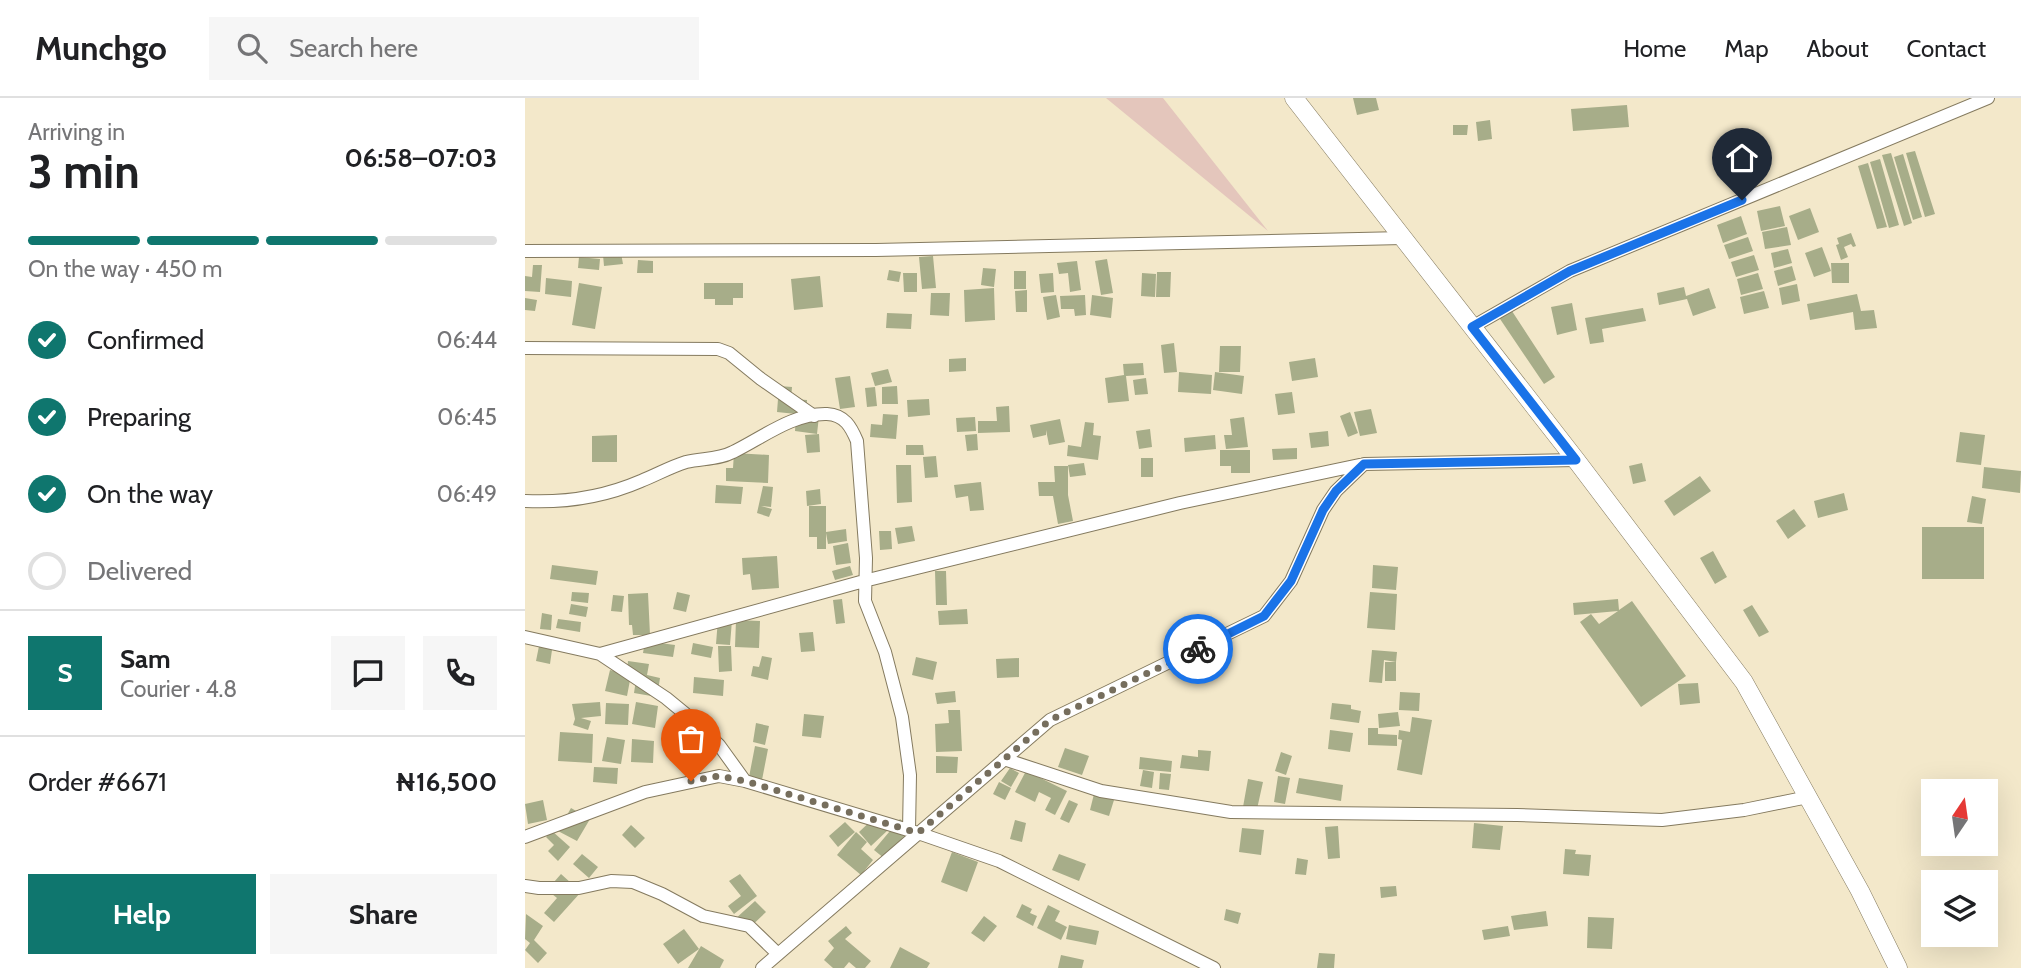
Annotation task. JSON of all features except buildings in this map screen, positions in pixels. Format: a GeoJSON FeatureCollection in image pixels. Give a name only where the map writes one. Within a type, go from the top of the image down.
{"type":"FeatureCollection","features":[{"type":"Feature","properties":{"kind":"street"},"geometry":{"type":"LineString","coordinates":[[1294,98],[1745,682],[1860,891],[1898,968]]}},
{"type":"Feature","properties":{"kind":"street"},"geometry":{"type":"LineString","coordinates":[[1472,327],[1570,271],[1988,98]]}},
{"type":"Feature","properties":{"kind":"street"},"geometry":{"type":"LineString","coordinates":[[525,251],[876,250],[1403,238]]}},
{"type":"Feature","properties":{"kind":"street"},"geometry":{"type":"LineString","coordinates":[[525,348],[718,349],[729,353],[814,416]]}},
{"type":"Feature","properties":{"kind":"street"},"geometry":{"type":"LineString","coordinates":[[525,501],[568,501],[621,489],[688,461],[721,457],[797,419],[827,414],[839,416],[850,424],[857,441],[866,558],[865,601],[885,652],[902,717],[913,832]]}},
{"type":"Feature","properties":{"kind":"street"},"geometry":{"type":"LineString","coordinates":[[600,654],[864,580],[1179,503],[1364,464],[1576,460]]}},
{"type":"Feature","properties":{"kind":"street"},"geometry":{"type":"LineString","coordinates":[[762,968],[913,832],[1050,720],[1264,616],[1291,581],[1323,510],[1336,491],[1364,464]]}},
{"type":"Feature","properties":{"kind":"street"},"geometry":{"type":"LineString","coordinates":[[525,637],[600,654],[666,698],[694,721],[719,745],[745,781]]}},
{"type":"Feature","properties":{"kind":"street"},"geometry":{"type":"LineString","coordinates":[[1004,759],[1101,791],[1231,812],[1517,815],[1662,820],[1744,810],[1808,797]]}},
{"type":"Feature","properties":{"kind":"street"},"geometry":{"type":"LineString","coordinates":[[525,837],[645,792],[719,776],[745,781],[913,832],[999,862],[1214,968]]}},
{"type":"Feature","properties":{"kind":"street"},"geometry":{"type":"LineString","coordinates":[[525,886],[579,888],[611,881],[633,882],[703,916],[749,926],[779,954]]}},
{"type":"Feature","properties":{"kind":"shaded area"},"geometry":{"type":"Polygon","coordinates":[[[1106,98],[1163,98],[1268,231],[1106,98]]]}},
{"type":"Feature","properties":{"kind":"way so far"},"geometry":{"type":"LineString","coordinates":[[691,781],[719,776],[745,781],[918,833],[1050,720],[1198,649]]}},
{"type":"Feature","properties":{"kind":"route"},"geometry":{"type":"LineString","coordinates":[[1198,649],[1264,616],[1291,581],[1323,510],[1336,491],[1364,464],[1576,460],[1472,327],[1570,271],[1742,200]]}}]}
